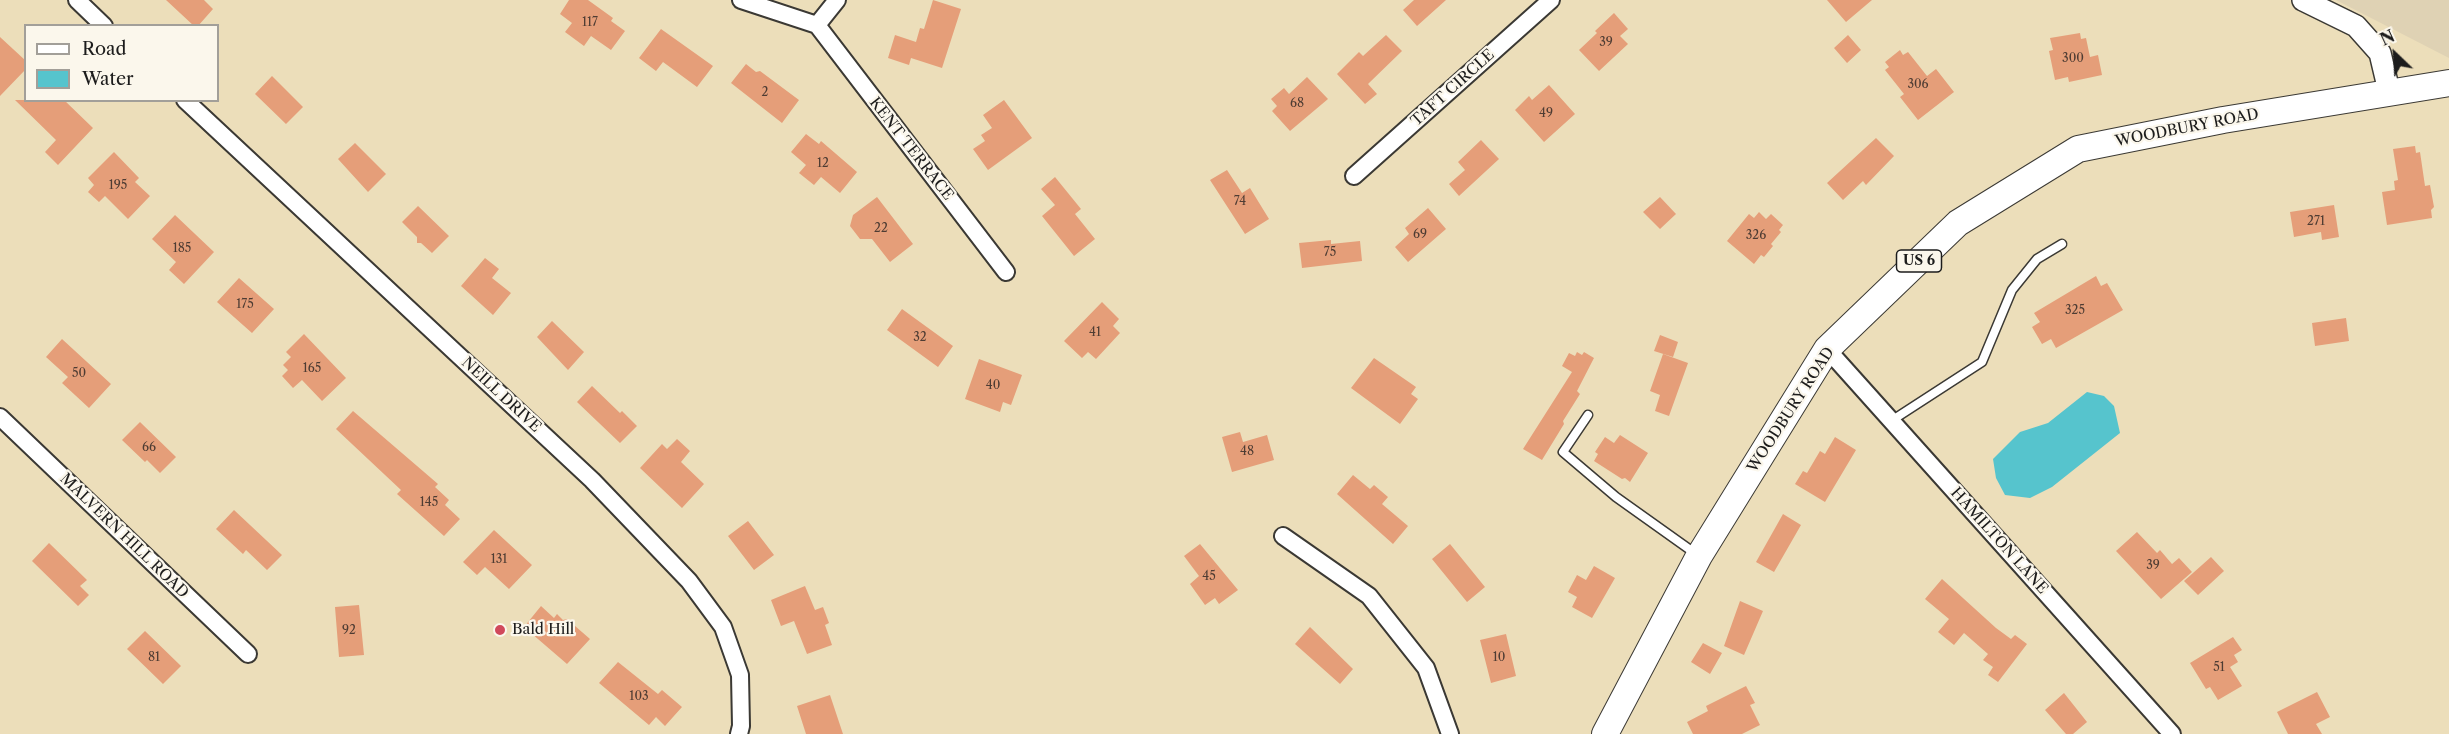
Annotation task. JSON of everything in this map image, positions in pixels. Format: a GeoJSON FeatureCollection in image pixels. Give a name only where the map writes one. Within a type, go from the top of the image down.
{"type":"FeatureCollection","features":[{"type":"Feature","properties":{"kind":"main road","name":"WOODBURY ROAD"},"geometry":{"type":"LineString","coordinates":[[1605,734],[1699,556],[1827,349],[1958,223],[2078,149],[2223,120],[2449,83]]}},
{"type":"Feature","properties":{"kind":"street"},"geometry":{"type":"LineString","coordinates":[[77,0],[102,24]]}},
{"type":"Feature","properties":{"kind":"street"},"geometry":{"type":"LineString","coordinates":[[741,0],[816,25],[837,0]]}},
{"type":"Feature","properties":{"kind":"street","name":"TAFT CIRCLE"},"geometry":{"type":"LineString","coordinates":[[1354,176],[1551,0]]}},
{"type":"Feature","properties":{"kind":"street"},"geometry":{"type":"LineString","coordinates":[[2303,0],[2356,26],[2380,53],[2389,91]]}},
{"type":"Feature","properties":{"kind":"street","name":"KENT TERRACE"},"geometry":{"type":"LineString","coordinates":[[816,25],[1006,272]]}},
{"type":"Feature","properties":{"kind":"street","name":"NEILL DRIVE"},"geometry":{"type":"LineString","coordinates":[[187,102],[592,480],[689,581],[723,627],[740,675],[741,726],[739,734]]}},
{"type":"Feature","properties":{"kind":"street","name":"HAMILTON LANE"},"geometry":{"type":"LineString","coordinates":[[1827,349],[2172,734]]}},
{"type":"Feature","properties":{"kind":"street","name":"MALVERN HILL ROAD"},"geometry":{"type":"LineString","coordinates":[[0,417],[248,654]]}},
{"type":"Feature","properties":{"kind":"street"},"geometry":{"type":"LineString","coordinates":[[1283,536],[1370,596],[1426,668],[1450,734]]}},
{"type":"Feature","properties":{"kind":"lane"},"geometry":{"type":"LineString","coordinates":[[1891,421],[1982,362],[2012,290],[2037,260],[2062,244]]}},
{"type":"Feature","properties":{"kind":"lane"},"geometry":{"type":"LineString","coordinates":[[1588,415],[1563,452],[1616,497],[1699,556]]}},
{"type":"Feature","properties":{"kind":"shaded area"},"geometry":{"type":"Polygon","coordinates":[[[2336,0],[2449,0],[2449,58],[2336,0]]]}},
{"type":"Feature","properties":{"kind":"water"},"geometry":{"type":"Polygon","coordinates":[[[2087,392],[2104,396],[2114,406],[2120,433],[2052,487],[2030,498],[2005,495],[1996,478],[1993,459],[2020,432],[2048,423],[2087,392]]]}},
{"type":"Feature","properties":{"kind":"building"},"geometry":{"type":"Polygon","coordinates":[[[166,0],[204,0],[213,9],[200,24],[192,24],[166,0]]]}},
{"type":"Feature","properties":{"kind":"building"},"geometry":{"type":"Polygon","coordinates":[[[569,0],[588,0],[613,18],[611,21],[625,31],[611,50],[591,36],[584,46],[565,32],[572,23],[560,14],[569,0]]]}},
{"type":"Feature","properties":{"kind":"building"},"geometry":{"type":"Polygon","coordinates":[[[933,0],[961,9],[942,68],[911,58],[909,65],[888,58],[895,35],[916,42],[920,28],[924,29],[933,0]]]}},
{"type":"Feature","properties":{"kind":"building"},"geometry":{"type":"Polygon","coordinates":[[[1414,0],[1446,0],[1417,26],[1403,10],[1414,0]]]}},
{"type":"Feature","properties":{"kind":"building"},"geometry":{"type":"Polygon","coordinates":[[[1827,0],[1872,0],[1846,22],[1827,0]]]}},
{"type":"Feature","properties":{"kind":"building"},"geometry":{"type":"Polygon","coordinates":[[[1614,13],[1628,29],[1620,36],[1628,44],[1599,71],[1579,50],[1614,13]]]}},
{"type":"Feature","properties":{"kind":"building"},"geometry":{"type":"Polygon","coordinates":[[[661,29],[713,66],[697,87],[663,62],[656,71],[639,58],[661,29]]]}},
{"type":"Feature","properties":{"kind":"building"},"geometry":{"type":"Polygon","coordinates":[[[2080,33],[2081,39],[2086,38],[2090,57],[2098,55],[2102,75],[2069,82],[2068,77],[2055,80],[2049,51],[2053,50],[2050,38],[2080,33]]]}},
{"type":"Feature","properties":{"kind":"building"},"geometry":{"type":"Polygon","coordinates":[[[1386,35],[1402,51],[1368,84],[1377,94],[1365,104],[1337,74],[1359,52],[1363,56],[1386,35]]]}},
{"type":"Feature","properties":{"kind":"building"},"geometry":{"type":"Polygon","coordinates":[[[1848,35],[1861,50],[1847,63],[1834,48],[1848,35]]]}},
{"type":"Feature","properties":{"kind":"building"},"geometry":{"type":"Polygon","coordinates":[[[0,37],[24,59],[24,71],[0,96],[0,37]]]}},
{"type":"Feature","properties":{"kind":"building"},"geometry":{"type":"Polygon","coordinates":[[[1900,50],[1903,55],[1908,52],[1927,76],[1936,69],[1954,92],[1918,120],[1900,97],[1904,94],[1885,70],[1889,67],[1885,62],[1900,50]]]}},
{"type":"Feature","properties":{"kind":"building"},"geometry":{"type":"Polygon","coordinates":[[[746,64],[756,72],[760,71],[799,100],[782,123],[731,83],[746,64]]]}},
{"type":"Feature","properties":{"kind":"building"},"geometry":{"type":"Polygon","coordinates":[[[272,76],[303,107],[286,124],[255,94],[272,76]]]}},
{"type":"Feature","properties":{"kind":"building"},"geometry":{"type":"Polygon","coordinates":[[[1307,77],[1328,99],[1290,131],[1272,111],[1277,106],[1271,99],[1284,88],[1289,94],[1307,77]]]}},
{"type":"Feature","properties":{"kind":"building"},"geometry":{"type":"Polygon","coordinates":[[[1549,85],[1575,114],[1544,142],[1515,110],[1529,96],[1532,100],[1549,85]]]}},
{"type":"Feature","properties":{"kind":"building"},"geometry":{"type":"Polygon","coordinates":[[[15,100],[66,102],[93,128],[58,165],[45,152],[56,140],[15,100]]]}},
{"type":"Feature","properties":{"kind":"building"},"geometry":{"type":"Polygon","coordinates":[[[1004,100],[1032,138],[988,170],[973,149],[985,141],[981,135],[992,128],[983,115],[1004,100]]]}},
{"type":"Feature","properties":{"kind":"building"},"geometry":{"type":"Polygon","coordinates":[[[806,134],[819,144],[821,141],[857,172],[840,193],[821,177],[814,185],[799,173],[806,165],[791,152],[806,134]]]}},
{"type":"Feature","properties":{"kind":"building"},"geometry":{"type":"Polygon","coordinates":[[[1876,138],[1894,156],[1866,185],[1863,181],[1843,200],[1827,183],[1876,138]]]}},
{"type":"Feature","properties":{"kind":"building"},"geometry":{"type":"Polygon","coordinates":[[[1481,140],[1499,159],[1459,196],[1449,184],[1465,170],[1458,162],[1481,140]]]}},
{"type":"Feature","properties":{"kind":"building"},"geometry":{"type":"Polygon","coordinates":[[[355,143],[386,174],[368,192],[338,159],[355,143]]]}},
{"type":"Feature","properties":{"kind":"building"},"geometry":{"type":"Polygon","coordinates":[[[2415,146],[2416,153],[2420,152],[2425,186],[2430,185],[2434,207],[2431,210],[2432,218],[2387,225],[2382,192],[2395,190],[2394,181],[2398,180],[2393,149],[2415,146]]]}},
{"type":"Feature","properties":{"kind":"building"},"geometry":{"type":"Polygon","coordinates":[[[114,152],[139,178],[135,182],[150,196],[128,219],[105,196],[99,202],[88,192],[94,185],[88,178],[114,152]]]}},
{"type":"Feature","properties":{"kind":"building"},"geometry":{"type":"Polygon","coordinates":[[[1227,170],[1242,193],[1250,188],[1269,219],[1245,234],[1210,180],[1227,170]]]}},
{"type":"Feature","properties":{"kind":"building"},"geometry":{"type":"Polygon","coordinates":[[[1055,177],[1081,209],[1075,214],[1095,239],[1074,256],[1042,216],[1055,205],[1041,189],[1055,177]]]}},
{"type":"Feature","properties":{"kind":"building"},"geometry":{"type":"Polygon","coordinates":[[[877,197],[913,244],[890,262],[872,239],[860,239],[850,226],[853,215],[877,197]]]}},
{"type":"Feature","properties":{"kind":"building"},"geometry":{"type":"Polygon","coordinates":[[[1660,197],[1676,214],[1660,229],[1643,212],[1660,197]]]}},
{"type":"Feature","properties":{"kind":"building"},"geometry":{"type":"Polygon","coordinates":[[[2334,205],[2339,237],[2322,240],[2321,232],[2294,237],[2290,212],[2334,205]]]}},
{"type":"Feature","properties":{"kind":"building"},"geometry":{"type":"Polygon","coordinates":[[[418,206],[449,236],[432,253],[421,243],[417,243],[417,237],[402,222],[418,206]]]}},
{"type":"Feature","properties":{"kind":"building"},"geometry":{"type":"Polygon","coordinates":[[[1428,208],[1446,229],[1408,262],[1395,247],[1409,234],[1405,228],[1428,208]]]}},
{"type":"Feature","properties":{"kind":"building"},"geometry":{"type":"Polygon","coordinates":[[[1759,212],[1766,219],[1771,214],[1783,225],[1779,230],[1781,232],[1771,244],[1773,246],[1754,264],[1727,241],[1749,214],[1754,218],[1759,212]]]}},
{"type":"Feature","properties":{"kind":"building"},"geometry":{"type":"Polygon","coordinates":[[[175,215],[214,252],[184,284],[169,270],[176,262],[152,239],[175,215]]]}},
{"type":"Feature","properties":{"kind":"building"},"geometry":{"type":"Polygon","coordinates":[[[1331,240],[1331,244],[1360,241],[1362,261],[1302,268],[1299,243],[1331,240]]]}},
{"type":"Feature","properties":{"kind":"building"},"geometry":{"type":"Polygon","coordinates":[[[485,258],[499,269],[492,278],[511,293],[493,315],[461,286],[485,258]]]}},
{"type":"Feature","properties":{"kind":"building"},"geometry":{"type":"Polygon","coordinates":[[[2096,276],[2101,286],[2107,283],[2123,310],[2056,348],[2051,339],[2042,344],[2032,327],[2040,322],[2034,313],[2096,276]]]}},
{"type":"Feature","properties":{"kind":"building"},"geometry":{"type":"Polygon","coordinates":[[[239,278],[274,309],[252,333],[217,302],[239,278]]]}},
{"type":"Feature","properties":{"kind":"building"},"geometry":{"type":"Polygon","coordinates":[[[1102,302],[1119,319],[1113,326],[1120,333],[1096,359],[1088,352],[1082,358],[1064,341],[1102,302]]]}},
{"type":"Feature","properties":{"kind":"building"},"geometry":{"type":"Polygon","coordinates":[[[902,309],[953,346],[938,367],[887,330],[902,309]]]}},
{"type":"Feature","properties":{"kind":"building"},"geometry":{"type":"Polygon","coordinates":[[[2346,318],[2349,341],[2315,346],[2312,323],[2346,318]]]}},
{"type":"Feature","properties":{"kind":"building"},"geometry":{"type":"Polygon","coordinates":[[[552,321],[584,352],[568,370],[537,337],[552,321]]]}},
{"type":"Feature","properties":{"kind":"building"},"geometry":{"type":"Polygon","coordinates":[[[304,334],[346,378],[322,401],[302,380],[293,388],[282,376],[288,370],[283,365],[291,357],[286,352],[304,334]]]}},
{"type":"Feature","properties":{"kind":"building"},"geometry":{"type":"Polygon","coordinates":[[[1660,335],[1678,342],[1673,357],[1654,351],[1660,335]]]}},
{"type":"Feature","properties":{"kind":"building"},"geometry":{"type":"Polygon","coordinates":[[[62,339],[111,384],[89,408],[62,383],[68,377],[46,357],[62,339]]]}},
{"type":"Feature","properties":{"kind":"building"},"geometry":{"type":"Polygon","coordinates":[[[1577,352],[1582,355],[1584,352],[1594,358],[1577,391],[1580,394],[1542,460],[1523,449],[1572,372],[1562,366],[1569,353],[1575,356],[1577,352]]]}},
{"type":"Feature","properties":{"kind":"building"},"geometry":{"type":"Polygon","coordinates":[[[1663,354],[1688,363],[1669,416],[1655,411],[1660,395],[1650,391],[1663,354]]]}},
{"type":"Feature","properties":{"kind":"building"},"geometry":{"type":"Polygon","coordinates":[[[1374,358],[1416,387],[1411,394],[1418,399],[1400,424],[1351,388],[1374,358]]]}},
{"type":"Feature","properties":{"kind":"building"},"geometry":{"type":"Polygon","coordinates":[[[979,359],[1022,375],[1011,405],[1003,402],[1000,412],[965,399],[979,359]]]}},
{"type":"Feature","properties":{"kind":"building"},"geometry":{"type":"Polygon","coordinates":[[[592,386],[637,426],[620,443],[577,402],[592,386]]]}},
{"type":"Feature","properties":{"kind":"building"},"geometry":{"type":"Polygon","coordinates":[[[353,411],[438,484],[435,487],[449,500],[445,505],[460,519],[444,536],[397,494],[401,490],[336,429],[353,411]]]}},
{"type":"Feature","properties":{"kind":"building"},"geometry":{"type":"Polygon","coordinates":[[[140,422],[176,457],[160,473],[122,440],[140,422]]]}},
{"type":"Feature","properties":{"kind":"building"},"geometry":{"type":"Polygon","coordinates":[[[1240,432],[1243,442],[1267,435],[1274,460],[1232,472],[1222,437],[1240,432]]]}},
{"type":"Feature","properties":{"kind":"building"},"geometry":{"type":"Polygon","coordinates":[[[1620,435],[1648,453],[1630,482],[1594,461],[1598,454],[1595,452],[1605,437],[1614,443],[1620,435]]]}},
{"type":"Feature","properties":{"kind":"building"},"geometry":{"type":"Polygon","coordinates":[[[1835,437],[1856,450],[1825,502],[1795,484],[1803,471],[1807,473],[1820,451],[1825,454],[1835,437]]]}},
{"type":"Feature","properties":{"kind":"building"},"geometry":{"type":"Polygon","coordinates":[[[677,439],[690,451],[681,462],[704,484],[682,508],[640,468],[662,444],[667,449],[677,439]]]}},
{"type":"Feature","properties":{"kind":"building"},"geometry":{"type":"Polygon","coordinates":[[[1353,475],[1370,489],[1374,485],[1388,497],[1382,504],[1408,526],[1393,544],[1337,494],[1353,475]]]}},
{"type":"Feature","properties":{"kind":"building"},"geometry":{"type":"Polygon","coordinates":[[[234,510],[282,555],[267,570],[246,550],[243,554],[216,529],[234,510]]]}},
{"type":"Feature","properties":{"kind":"building"},"geometry":{"type":"Polygon","coordinates":[[[1783,514],[1801,525],[1774,572],[1756,562],[1783,514]]]}},
{"type":"Feature","properties":{"kind":"building"},"geometry":{"type":"Polygon","coordinates":[[[748,521],[774,555],[754,570],[728,536],[748,521]]]}},
{"type":"Feature","properties":{"kind":"building"},"geometry":{"type":"Polygon","coordinates":[[[494,530],[532,565],[509,589],[485,567],[477,575],[463,562],[494,530]]]}},
{"type":"Feature","properties":{"kind":"building"},"geometry":{"type":"Polygon","coordinates":[[[2137,532],[2157,553],[2160,550],[2172,564],[2179,558],[2192,572],[2161,599],[2116,551],[2137,532]]]}},
{"type":"Feature","properties":{"kind":"building"},"geometry":{"type":"Polygon","coordinates":[[[49,543],[87,580],[80,586],[89,595],[78,606],[32,561],[49,543]]]}},
{"type":"Feature","properties":{"kind":"building"},"geometry":{"type":"Polygon","coordinates":[[[1200,544],[1238,590],[1219,604],[1215,598],[1205,605],[1190,584],[1199,576],[1184,556],[1200,544]]]}},
{"type":"Feature","properties":{"kind":"building"},"geometry":{"type":"Polygon","coordinates":[[[1450,544],[1485,587],[1467,602],[1432,559],[1450,544]]]}},
{"type":"Feature","properties":{"kind":"building"},"geometry":{"type":"Polygon","coordinates":[[[2211,557],[2224,571],[2198,595],[2184,581],[2211,557]]]}},
{"type":"Feature","properties":{"kind":"building"},"geometry":{"type":"Polygon","coordinates":[[[1594,566],[1615,578],[1592,618],[1572,607],[1577,597],[1568,592],[1577,575],[1586,580],[1594,566]]]}},
{"type":"Feature","properties":{"kind":"building"},"geometry":{"type":"Polygon","coordinates":[[[1942,579],[1996,628],[2011,639],[2015,635],[2027,644],[1998,682],[1988,675],[1993,667],[1983,660],[1988,654],[1964,633],[1954,645],[1938,632],[1949,619],[1925,599],[1942,579]]]}},
{"type":"Feature","properties":{"kind":"building"},"geometry":{"type":"Polygon","coordinates":[[[805,586],[815,610],[823,607],[829,623],[825,625],[832,645],[807,654],[794,621],[781,626],[771,600],[805,586]]]}},
{"type":"Feature","properties":{"kind":"building"},"geometry":{"type":"Polygon","coordinates":[[[1740,601],[1763,611],[1744,655],[1724,646],[1740,601]]]}},
{"type":"Feature","properties":{"kind":"building"},"geometry":{"type":"Polygon","coordinates":[[[359,605],[364,655],[339,657],[335,607],[359,605]]]}},
{"type":"Feature","properties":{"kind":"building"},"geometry":{"type":"Polygon","coordinates":[[[541,606],[554,618],[557,614],[563,620],[567,619],[590,639],[567,664],[524,627],[541,606]]]}},
{"type":"Feature","properties":{"kind":"building"},"geometry":{"type":"Polygon","coordinates":[[[1310,627],[1353,669],[1340,684],[1295,644],[1310,627]]]}},
{"type":"Feature","properties":{"kind":"building"},"geometry":{"type":"Polygon","coordinates":[[[145,631],[181,666],[163,684],[127,649],[145,631]]]}},
{"type":"Feature","properties":{"kind":"building"},"geometry":{"type":"Polygon","coordinates":[[[1506,634],[1516,676],[1491,683],[1480,640],[1506,634]]]}},
{"type":"Feature","properties":{"kind":"building"},"geometry":{"type":"Polygon","coordinates":[[[2233,637],[2242,650],[2234,655],[2238,662],[2230,667],[2242,686],[2218,700],[2210,687],[2206,689],[2190,663],[2233,637]]]}},
{"type":"Feature","properties":{"kind":"building"},"geometry":{"type":"Polygon","coordinates":[[[1703,643],[1722,653],[1710,674],[1691,662],[1703,643]]]}},
{"type":"Feature","properties":{"kind":"building"},"geometry":{"type":"Polygon","coordinates":[[[618,662],[658,694],[662,690],[682,707],[665,726],[656,717],[649,725],[599,683],[618,662]]]}},
{"type":"Feature","properties":{"kind":"building"},"geometry":{"type":"Polygon","coordinates":[[[1746,686],[1755,703],[1750,705],[1760,725],[1742,734],[1693,734],[1687,722],[1708,711],[1706,706],[1746,686]]]}},
{"type":"Feature","properties":{"kind":"building"},"geometry":{"type":"Polygon","coordinates":[[[2317,692],[2330,717],[2316,724],[2322,734],[2288,734],[2277,712],[2317,692]]]}},
{"type":"Feature","properties":{"kind":"building"},"geometry":{"type":"Polygon","coordinates":[[[2064,693],[2087,722],[2073,734],[2066,734],[2045,710],[2064,693]]]}},
{"type":"Feature","properties":{"kind":"building"},"geometry":{"type":"Polygon","coordinates":[[[830,695],[843,734],[806,734],[797,706],[830,695]]]}},
{"type":"Feature","properties":{"kind":"place","name":"Bald Hill"},"geometry":{"type":"Point","coordinates":[500,630]}}]}
